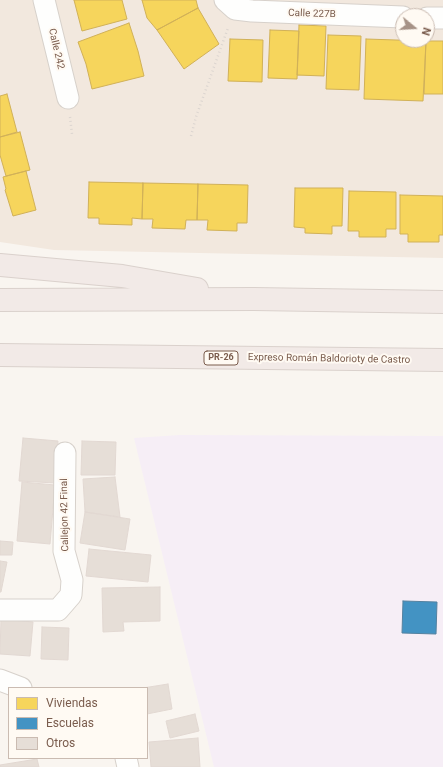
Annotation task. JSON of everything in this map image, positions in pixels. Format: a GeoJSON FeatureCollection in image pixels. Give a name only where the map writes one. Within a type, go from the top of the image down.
{"type":"FeatureCollection","features":[{"type":"Feature","properties":{"kind":"highway"},"geometry":{"type":"LineString","coordinates":[[0,265],[122,276],[254,299]]}},
{"type":"Feature","properties":{"kind":"highway"},"geometry":{"type":"LineString","coordinates":[[0,300],[254,299],[443,302]]}},
{"type":"Feature","properties":{"kind":"highway","name":"Expreso Román Baldorioty de Castro"},"geometry":{"type":"LineString","coordinates":[[0,355],[443,360]]}},
{"type":"Feature","properties":{"kind":"street","name":"Calle 242"},"geometry":{"type":"LineString","coordinates":[[44,0],[68,98]]}},
{"type":"Feature","properties":{"kind":"street","name":"Calle 227B"},"geometry":{"type":"LineString","coordinates":[[230,4],[252,11],[395,18]]}},
{"type":"Feature","properties":{"kind":"street","name":"Callejon 42 Final"},"geometry":{"type":"LineString","coordinates":[[0,610],[58,610],[71,595],[72,580],[64,551],[65,453]]}},
{"type":"Feature","properties":{"kind":"street"},"geometry":{"type":"LineString","coordinates":[[0,680],[18,687]]}},
{"type":"Feature","properties":{"kind":"path"},"geometry":{"type":"LineString","coordinates":[[191,136],[230,4]]}},
{"type":"Feature","properties":{"kind":"shaded area"},"geometry":{"type":"Polygon","coordinates":[[[0,0],[443,0],[443,258],[54,250],[0,242],[0,0]]]}},
{"type":"Feature","properties":{"kind":"shaded area"},"geometry":{"type":"Polygon","coordinates":[[[180,435],[443,436],[443,767],[214,767],[134,438],[180,435]]]}},
{"type":"Feature","properties":{"kind":"building: Viviendas"},"geometry":{"type":"Polygon","coordinates":[[[74,0],[122,0],[127,19],[82,31],[74,0]]]}},
{"type":"Feature","properties":{"kind":"building: Viviendas"},"geometry":{"type":"Polygon","coordinates":[[[142,0],[196,0],[198,8],[157,30],[147,18],[142,0]]]}},
{"type":"Feature","properties":{"kind":"building: Viviendas"},"geometry":{"type":"Polygon","coordinates":[[[198,8],[219,44],[184,69],[157,30],[198,8]]]}},
{"type":"Feature","properties":{"kind":"building: Viviendas"},"geometry":{"type":"Polygon","coordinates":[[[129,23],[144,76],[92,89],[86,64],[78,42],[129,23]]]}},
{"type":"Feature","properties":{"kind":"building: Viviendas"},"geometry":{"type":"Polygon","coordinates":[[[299,25],[326,26],[324,76],[297,75],[299,25]]]}},
{"type":"Feature","properties":{"kind":"building: Viviendas"},"geometry":{"type":"Polygon","coordinates":[[[270,30],[299,31],[297,79],[268,78],[270,30]]]}},
{"type":"Feature","properties":{"kind":"building: Viviendas"},"geometry":{"type":"Polygon","coordinates":[[[328,35],[361,36],[359,90],[326,89],[328,35]]]}},
{"type":"Feature","properties":{"kind":"building: Viviendas"},"geometry":{"type":"Polygon","coordinates":[[[230,39],[263,40],[262,82],[228,81],[230,39]]]}},
{"type":"Feature","properties":{"kind":"building: Viviendas"},"geometry":{"type":"Polygon","coordinates":[[[366,39],[395,40],[395,48],[426,48],[423,101],[364,99],[366,39]]]}},
{"type":"Feature","properties":{"kind":"building: Viviendas"},"geometry":{"type":"Polygon","coordinates":[[[435,41],[443,41],[443,94],[424,94],[426,48],[435,48],[435,41]]]}},
{"type":"Feature","properties":{"kind":"building: Viviendas"},"geometry":{"type":"Polygon","coordinates":[[[7,94],[17,132],[0,137],[0,96],[7,94]]]}},
{"type":"Feature","properties":{"kind":"building: Viviendas"},"geometry":{"type":"Polygon","coordinates":[[[20,132],[30,170],[6,176],[0,155],[0,137],[20,132]]]}},
{"type":"Feature","properties":{"kind":"building: Viviendas"},"geometry":{"type":"Polygon","coordinates":[[[26,171],[36,210],[13,216],[5,190],[3,177],[26,171]]]}},
{"type":"Feature","properties":{"kind":"building: Viviendas"},"geometry":{"type":"Polygon","coordinates":[[[89,182],[143,183],[142,219],[132,218],[132,225],[99,224],[99,218],[88,218],[89,182]]]}},
{"type":"Feature","properties":{"kind":"building: Viviendas"},"geometry":{"type":"Polygon","coordinates":[[[143,183],[198,184],[197,220],[186,220],[185,229],[152,228],[153,219],[142,219],[143,183]]]}},
{"type":"Feature","properties":{"kind":"building: Viviendas"},"geometry":{"type":"Polygon","coordinates":[[[198,184],[248,185],[247,223],[237,223],[237,231],[207,230],[208,220],[197,220],[198,184]]]}},
{"type":"Feature","properties":{"kind":"building: Viviendas"},"geometry":{"type":"Polygon","coordinates":[[[295,188],[343,188],[342,226],[332,226],[332,234],[305,233],[305,228],[294,227],[295,188]]]}},
{"type":"Feature","properties":{"kind":"building: Viviendas"},"geometry":{"type":"Polygon","coordinates":[[[349,191],[396,192],[396,229],[386,229],[386,237],[359,237],[359,231],[348,231],[349,191]]]}},
{"type":"Feature","properties":{"kind":"building: Viviendas"},"geometry":{"type":"Polygon","coordinates":[[[400,195],[443,196],[443,235],[439,235],[439,242],[408,242],[408,234],[400,234],[400,195]]]}},
{"type":"Feature","properties":{"kind":"building: Escuelas"},"geometry":{"type":"Polygon","coordinates":[[[403,601],[437,602],[436,634],[402,633],[403,601]]]}},
{"type":"Feature","properties":{"kind":"building: Otros"},"geometry":{"type":"Polygon","coordinates":[[[23,438],[58,441],[55,483],[19,481],[23,438]]]}},
{"type":"Feature","properties":{"kind":"building: Otros"},"geometry":{"type":"Polygon","coordinates":[[[82,441],[116,442],[115,475],[81,475],[82,441]]]}},
{"type":"Feature","properties":{"kind":"building: Otros"},"geometry":{"type":"Polygon","coordinates":[[[115,477],[120,517],[85,512],[83,479],[115,477]]]}},
{"type":"Feature","properties":{"kind":"building: Otros"},"geometry":{"type":"Polygon","coordinates":[[[22,482],[55,485],[50,544],[17,541],[22,482]]]}},
{"type":"Feature","properties":{"kind":"building: Otros"},"geometry":{"type":"Polygon","coordinates":[[[85,512],[130,519],[125,550],[80,543],[85,512]]]}},
{"type":"Feature","properties":{"kind":"building: Otros"},"geometry":{"type":"Polygon","coordinates":[[[0,541],[13,542],[12,555],[0,555],[0,541]]]}},
{"type":"Feature","properties":{"kind":"building: Otros"},"geometry":{"type":"Polygon","coordinates":[[[89,549],[151,555],[148,582],[86,576],[89,549]]]}},
{"type":"Feature","properties":{"kind":"building: Otros"},"geometry":{"type":"Polygon","coordinates":[[[0,561],[7,562],[1,592],[0,592],[0,561]]]}},
{"type":"Feature","properties":{"kind":"building: Otros"},"geometry":{"type":"Polygon","coordinates":[[[160,587],[160,621],[123,622],[124,631],[103,632],[102,588],[160,587]]]}},
{"type":"Feature","properties":{"kind":"building: Otros"},"geometry":{"type":"Polygon","coordinates":[[[1,619],[33,622],[30,656],[0,654],[1,619]]]}},
{"type":"Feature","properties":{"kind":"building: Otros"},"geometry":{"type":"Polygon","coordinates":[[[42,627],[69,628],[68,660],[41,659],[42,627]]]}},
{"type":"Feature","properties":{"kind":"building: Otros"},"geometry":{"type":"Polygon","coordinates":[[[168,684],[172,709],[148,714],[148,687],[168,684]]]}},
{"type":"Feature","properties":{"kind":"building: Otros"},"geometry":{"type":"Polygon","coordinates":[[[195,714],[199,731],[170,738],[166,721],[195,714]]]}},
{"type":"Feature","properties":{"kind":"building: Otros"},"geometry":{"type":"Polygon","coordinates":[[[198,738],[200,767],[151,767],[149,742],[198,738]]]}},
{"type":"Feature","properties":{"kind":"building: Otros"},"geometry":{"type":"Polygon","coordinates":[[[37,759],[39,767],[0,767],[0,765],[37,759]]]}}]}
